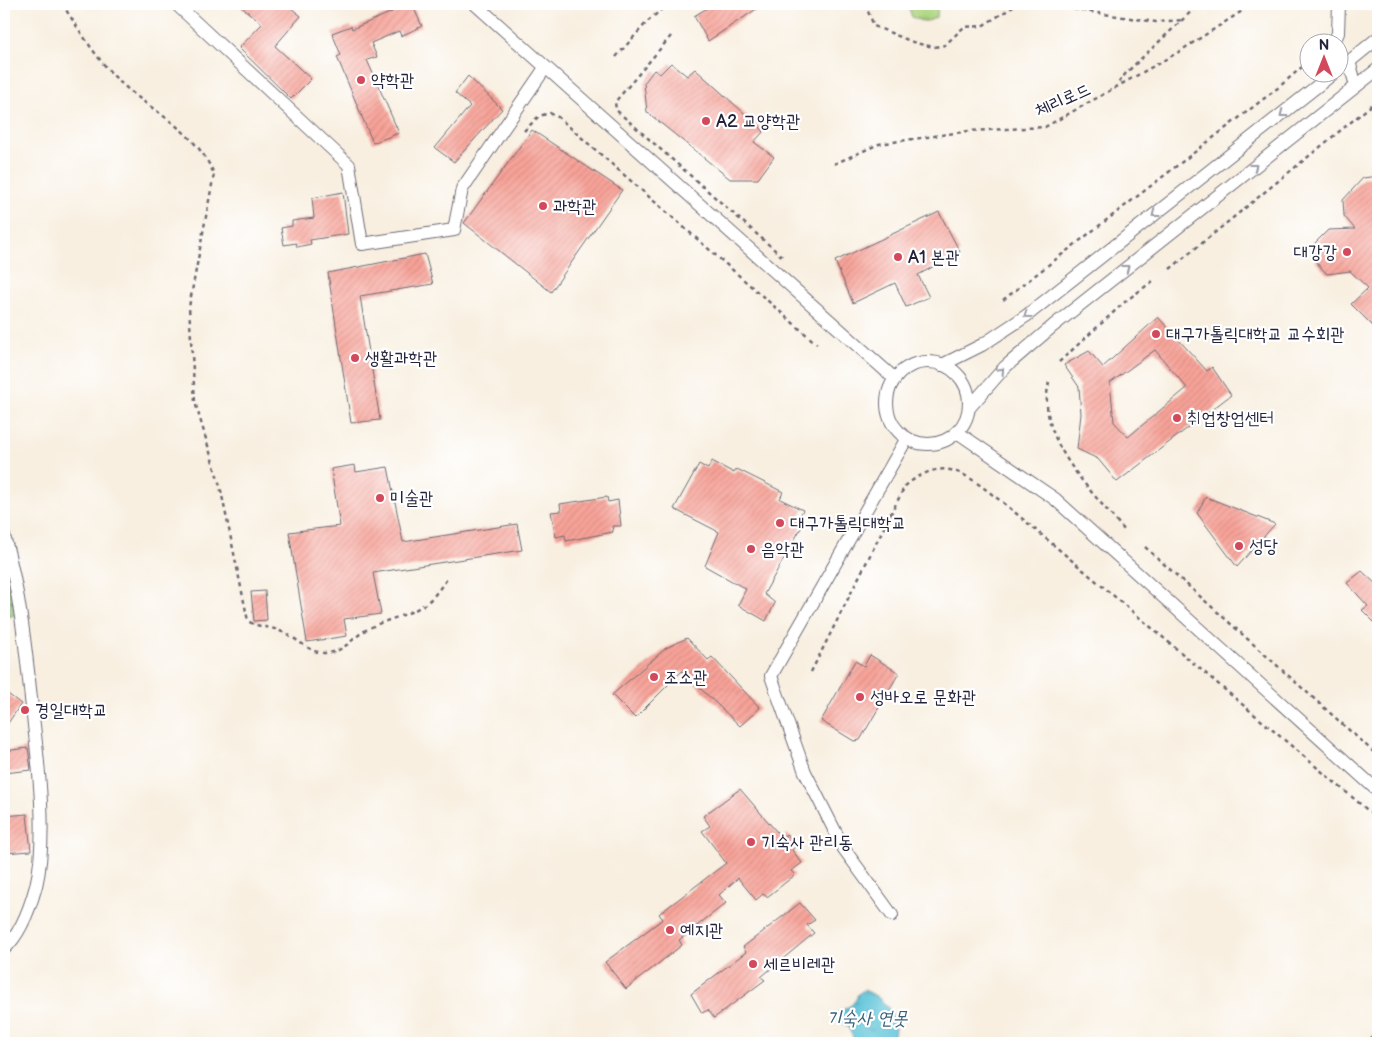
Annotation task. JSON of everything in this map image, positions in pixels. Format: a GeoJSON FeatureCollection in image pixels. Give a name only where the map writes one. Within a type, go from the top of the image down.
{"type":"FeatureCollection","features":[{"type":"Feature","properties":{"kind":"street"},"geometry":{"type":"LineString","coordinates":[[176,4],[349,165],[362,244],[454,230],[462,189],[545,68]]}},
{"type":"Feature","properties":{"kind":"street"},"geometry":{"type":"LineString","coordinates":[[475,4],[895,379]]}},
{"type":"Feature","properties":{"kind":"street"},"geometry":{"type":"LineString","coordinates":[[1338,32],[1339,4]]}},
{"type":"Feature","properties":{"kind":"street"},"geometry":{"type":"LineString","coordinates":[[1350,60],[1378,38]]}},
{"type":"Feature","properties":{"kind":"street"},"geometry":{"type":"LineString","coordinates":[[969,408],[1005,367],[1052,326],[1378,69]]}},
{"type":"Feature","properties":{"kind":"street"},"geometry":{"type":"LineString","coordinates":[[1350,76],[1356,86]]}},
{"type":"Feature","properties":{"kind":"street"},"geometry":{"type":"LineString","coordinates":[[1299,101],[1311,82]]}},
{"type":"Feature","properties":{"kind":"street"},"geometry":{"type":"LineString","coordinates":[[942,365],[982,345],[1026,316],[1323,82]]}},
{"type":"Feature","properties":{"kind":"street"},"geometry":{"type":"LineString","coordinates":[[930,362],[942,365],[954,372],[963,382],[968,394],[969,408],[965,421],[957,432],[947,440],[931,444],[907,438],[894,426],[889,416],[887,403],[889,392],[895,379],[916,364],[930,362]]}},
{"type":"Feature","properties":{"kind":"street"},"geometry":{"type":"LineString","coordinates":[[957,432],[1055,499],[1378,791]]}},
{"type":"Feature","properties":{"kind":"street"},"geometry":{"type":"LineString","coordinates":[[892,915],[844,849],[826,815],[805,772],[771,676],[907,438]]}},
{"type":"Feature","properties":{"kind":"street"},"geometry":{"type":"LineString","coordinates":[[4,536],[21,612],[40,782],[40,844],[36,885],[13,941],[4,949]]}},
{"type":"Feature","properties":{"kind":"street"},"geometry":{"type":"LineString","coordinates":[[1375,1043],[1378,1038]]}},
{"type":"Feature","properties":{"kind":"path"},"geometry":{"type":"LineString","coordinates":[[62,4],[90,45],[117,79],[192,139],[206,156],[214,174],[190,307],[195,402],[220,486],[248,621],[258,627],[278,630],[289,635],[317,653],[330,653],[343,649],[366,630],[412,611],[430,600],[448,578]]}},
{"type":"Feature","properties":{"kind":"path"},"geometry":{"type":"LineString","coordinates":[[616,57],[647,22],[668,4]]}},
{"type":"Feature","properties":{"kind":"path"},"geometry":{"type":"LineString","coordinates":[[865,4],[867,14],[874,26],[915,43],[934,46],[945,45],[964,27],[982,26],[1018,4],[1059,7],[1156,22],[1183,20]]}},
{"type":"Feature","properties":{"kind":"path"},"geometry":{"type":"LineString","coordinates":[[1113,90],[1126,73],[1199,4]]}},
{"type":"Feature","properties":{"kind":"path","name":"체리로드"},"geometry":{"type":"LineString","coordinates":[[834,164],[879,144],[969,131],[1045,127],[1176,53],[1253,4]]}},
{"type":"Feature","properties":{"kind":"path"},"geometry":{"type":"LineString","coordinates":[[671,36],[615,102],[616,110],[785,259]]}},
{"type":"Feature","properties":{"kind":"path"},"geometry":{"type":"LineString","coordinates":[[1003,300],[1279,87],[1300,69]]}},
{"type":"Feature","properties":{"kind":"path"},"geometry":{"type":"LineString","coordinates":[[1170,269],[1378,100]]}},
{"type":"Feature","properties":{"kind":"path"},"geometry":{"type":"LineString","coordinates":[[524,131],[539,116],[550,113],[558,117],[817,344]]}},
{"type":"Feature","properties":{"kind":"path"},"geometry":{"type":"LineString","coordinates":[[1059,362],[1127,300],[1153,282]]}},
{"type":"Feature","properties":{"kind":"path"},"geometry":{"type":"LineString","coordinates":[[1049,382],[1045,398],[1048,418],[1059,444],[1076,470],[1125,531]]}},
{"type":"Feature","properties":{"kind":"path"},"geometry":{"type":"LineString","coordinates":[[811,672],[905,486],[920,474],[948,468],[962,473],[1005,504],[1378,819]]}},
{"type":"Feature","properties":{"kind":"path"},"geometry":{"type":"LineString","coordinates":[[1145,547],[1378,756]]}},
{"type":"Feature","properties":{"kind":"green space"},"geometry":{"type":"Polygon","coordinates":[[[911,4],[938,4],[937,16],[928,21],[915,19],[912,17],[909,8],[911,4]]]}},
{"type":"Feature","properties":{"kind":"green space"},"geometry":{"type":"Polygon","coordinates":[[[4,525],[24,613],[4,618],[4,525]]]}},
{"type":"Feature","properties":{"kind":"water","name":"기숙사 연못"},"geometry":{"type":"Polygon","coordinates":[[[864,990],[877,997],[888,1007],[894,1020],[894,1035],[886,1039],[878,1036],[866,1043],[856,1043],[848,1027],[833,1016],[851,1005],[858,994],[864,990]]]}},
{"type":"Feature","properties":{"kind":"building"},"geometry":{"type":"Polygon","coordinates":[[[238,4],[286,4],[301,16],[275,46],[311,79],[291,99],[239,48],[262,24],[238,4]]]}},
{"type":"Feature","properties":{"kind":"building","name":"약학관"},"geometry":{"type":"Polygon","coordinates":[[[403,4],[412,4],[422,26],[401,36],[399,31],[371,43],[377,57],[367,60],[399,133],[373,143],[337,57],[341,55],[332,33],[351,26],[352,29],[392,12],[391,9],[403,4]]]}},
{"type":"Feature","properties":{"kind":"building"},"geometry":{"type":"Polygon","coordinates":[[[714,4],[764,4],[708,41],[694,16],[714,4]]]}},
{"type":"Feature","properties":{"kind":"building","name":"A2 교양학관"},"geometry":{"type":"Polygon","coordinates":[[[671,63],[687,76],[695,69],[764,131],[754,142],[774,157],[758,179],[730,179],[647,112],[644,83],[654,70],[660,74],[671,63]]]}},
{"type":"Feature","properties":{"kind":"building"},"geometry":{"type":"Polygon","coordinates":[[[468,76],[502,109],[454,162],[435,148],[470,106],[455,93],[468,76]]]}},
{"type":"Feature","properties":{"kind":"building","name":"과학관"},"geometry":{"type":"Polygon","coordinates":[[[532,130],[622,190],[551,292],[464,223],[532,130]]]}},
{"type":"Feature","properties":{"kind":"building","name":"대강강"},"geometry":{"type":"Polygon","coordinates":[[[1378,176],[1378,331],[1351,304],[1368,288],[1350,271],[1327,274],[1315,261],[1315,243],[1328,230],[1355,229],[1344,216],[1343,200],[1363,178],[1378,176]]]}},
{"type":"Feature","properties":{"kind":"building"},"geometry":{"type":"Polygon","coordinates":[[[343,192],[348,234],[310,240],[311,244],[297,247],[296,243],[284,245],[281,228],[292,226],[292,221],[314,218],[312,198],[343,192]]]}},
{"type":"Feature","properties":{"kind":"building","name":"A1 본관"},"geometry":{"type":"Polygon","coordinates":[[[939,212],[960,252],[918,275],[929,297],[906,307],[895,283],[853,303],[835,261],[939,212]]]}},
{"type":"Feature","properties":{"kind":"building","name":"생활과학관"},"geometry":{"type":"Polygon","coordinates":[[[425,254],[433,284],[360,296],[380,420],[351,423],[328,273],[425,254]]]}},
{"type":"Feature","properties":{"kind":"building","name":"취업창업센터"},"geometry":{"type":"Polygon","coordinates":[[[1158,317],[1207,371],[1212,367],[1231,395],[1117,482],[1098,459],[1077,449],[1081,414],[1079,387],[1064,365],[1089,351],[1103,367],[1158,317]],[[1155,350],[1110,383],[1114,422],[1128,437],[1187,388],[1155,350]]]}},
{"type":"Feature","properties":{"kind":"building","name":"음악관"},"geometry":{"type":"Polygon","coordinates":[[[712,461],[734,473],[737,469],[783,492],[780,499],[803,510],[799,518],[805,521],[764,594],[775,603],[766,621],[738,605],[746,589],[705,566],[719,532],[674,509],[699,464],[708,469],[712,461]]]}},
{"type":"Feature","properties":{"kind":"building"},"geometry":{"type":"Polygon","coordinates":[[[355,465],[356,472],[388,467],[403,542],[517,524],[522,550],[373,573],[381,614],[344,619],[347,636],[307,642],[289,532],[340,526],[331,469],[355,465]]]}},
{"type":"Feature","properties":{"kind":"building"},"geometry":{"type":"Polygon","coordinates":[[[607,497],[608,502],[618,500],[621,526],[612,526],[613,532],[566,541],[565,535],[556,537],[551,512],[561,511],[560,504],[607,497]]]}},
{"type":"Feature","properties":{"kind":"building","name":"성당"},"geometry":{"type":"Polygon","coordinates":[[[1206,497],[1275,524],[1237,567],[1197,513],[1206,497]]]}},
{"type":"Feature","properties":{"kind":"building"},"geometry":{"type":"Polygon","coordinates":[[[1362,571],[1378,586],[1378,626],[1362,610],[1368,606],[1347,583],[1362,571]]]}},
{"type":"Feature","properties":{"kind":"building"},"geometry":{"type":"Polygon","coordinates":[[[265,591],[267,620],[254,621],[251,592],[265,591]]]}},
{"type":"Feature","properties":{"kind":"building","name":"조소관"},"geometry":{"type":"Polygon","coordinates":[[[687,638],[708,660],[712,657],[760,708],[740,726],[682,671],[635,718],[612,695],[666,648],[687,638]]]}},
{"type":"Feature","properties":{"kind":"building","name":"성바오로 문화관"},"geometry":{"type":"Polygon","coordinates":[[[870,655],[899,673],[860,740],[854,741],[821,721],[855,661],[864,666],[870,655]]]}},
{"type":"Feature","properties":{"kind":"building"},"geometry":{"type":"Polygon","coordinates":[[[4,691],[21,704],[4,729],[4,691]]]}},
{"type":"Feature","properties":{"kind":"building"},"geometry":{"type":"Polygon","coordinates":[[[28,748],[31,770],[4,773],[4,751],[28,748]]]}},
{"type":"Feature","properties":{"kind":"building"},"geometry":{"type":"Polygon","coordinates":[[[740,789],[782,838],[787,834],[796,846],[792,850],[802,863],[791,871],[795,875],[767,897],[763,894],[756,900],[738,878],[719,895],[726,903],[679,940],[682,945],[626,989],[605,962],[663,919],[659,914],[726,863],[702,831],[710,826],[703,816],[740,789]]]}},
{"type":"Feature","properties":{"kind":"building"},"geometry":{"type":"Polygon","coordinates":[[[27,814],[31,851],[4,853],[4,816],[27,814]]]}},
{"type":"Feature","properties":{"kind":"building","name":"세르비레관"},"geometry":{"type":"Polygon","coordinates":[[[800,903],[815,920],[807,925],[814,933],[761,977],[765,980],[714,1018],[708,1010],[702,1013],[691,994],[746,952],[743,947],[800,903]]]}},
{"type":"Feature","properties":{"kind":"place","name":"약학관"},"geometry":{"type":"Point","coordinates":[361,80]}},
{"type":"Feature","properties":{"kind":"place","name":"A2 교양학관"},"geometry":{"type":"Point","coordinates":[706,121]}},
{"type":"Feature","properties":{"kind":"place","name":"과학관"},"geometry":{"type":"Point","coordinates":[543,206]}},
{"type":"Feature","properties":{"kind":"place","name":"대강강"},"geometry":{"type":"Point","coordinates":[1347,252]}},
{"type":"Feature","properties":{"kind":"place","name":"A1 본관"},"geometry":{"type":"Point","coordinates":[898,257]}},
{"type":"Feature","properties":{"kind":"place","name":"대구가톨릭대학교 교수회관"},"geometry":{"type":"Point","coordinates":[1156,334]}},
{"type":"Feature","properties":{"kind":"place","name":"생활과학관"},"geometry":{"type":"Point","coordinates":[355,358]}},
{"type":"Feature","properties":{"kind":"place","name":"취업창업센터"},"geometry":{"type":"Point","coordinates":[1177,418]}},
{"type":"Feature","properties":{"kind":"place","name":"미술관"},"geometry":{"type":"Point","coordinates":[380,498]}},
{"type":"Feature","properties":{"kind":"place","name":"대구가톨릭대학교"},"geometry":{"type":"Point","coordinates":[780,523]}},
{"type":"Feature","properties":{"kind":"place","name":"성당"},"geometry":{"type":"Point","coordinates":[1239,546]}},
{"type":"Feature","properties":{"kind":"place","name":"음악관"},"geometry":{"type":"Point","coordinates":[751,549]}},
{"type":"Feature","properties":{"kind":"place","name":"조소관"},"geometry":{"type":"Point","coordinates":[654,677]}},
{"type":"Feature","properties":{"kind":"place","name":"성바오로 문화관"},"geometry":{"type":"Point","coordinates":[860,697]}},
{"type":"Feature","properties":{"kind":"place","name":"경일대학교"},"geometry":{"type":"Point","coordinates":[25,710]}},
{"type":"Feature","properties":{"kind":"place","name":"기숙사 관리동"},"geometry":{"type":"Point","coordinates":[751,842]}},
{"type":"Feature","properties":{"kind":"place","name":"예지관"},"geometry":{"type":"Point","coordinates":[670,930]}},
{"type":"Feature","properties":{"kind":"place","name":"세르비레관"},"geometry":{"type":"Point","coordinates":[753,964]}}]}
